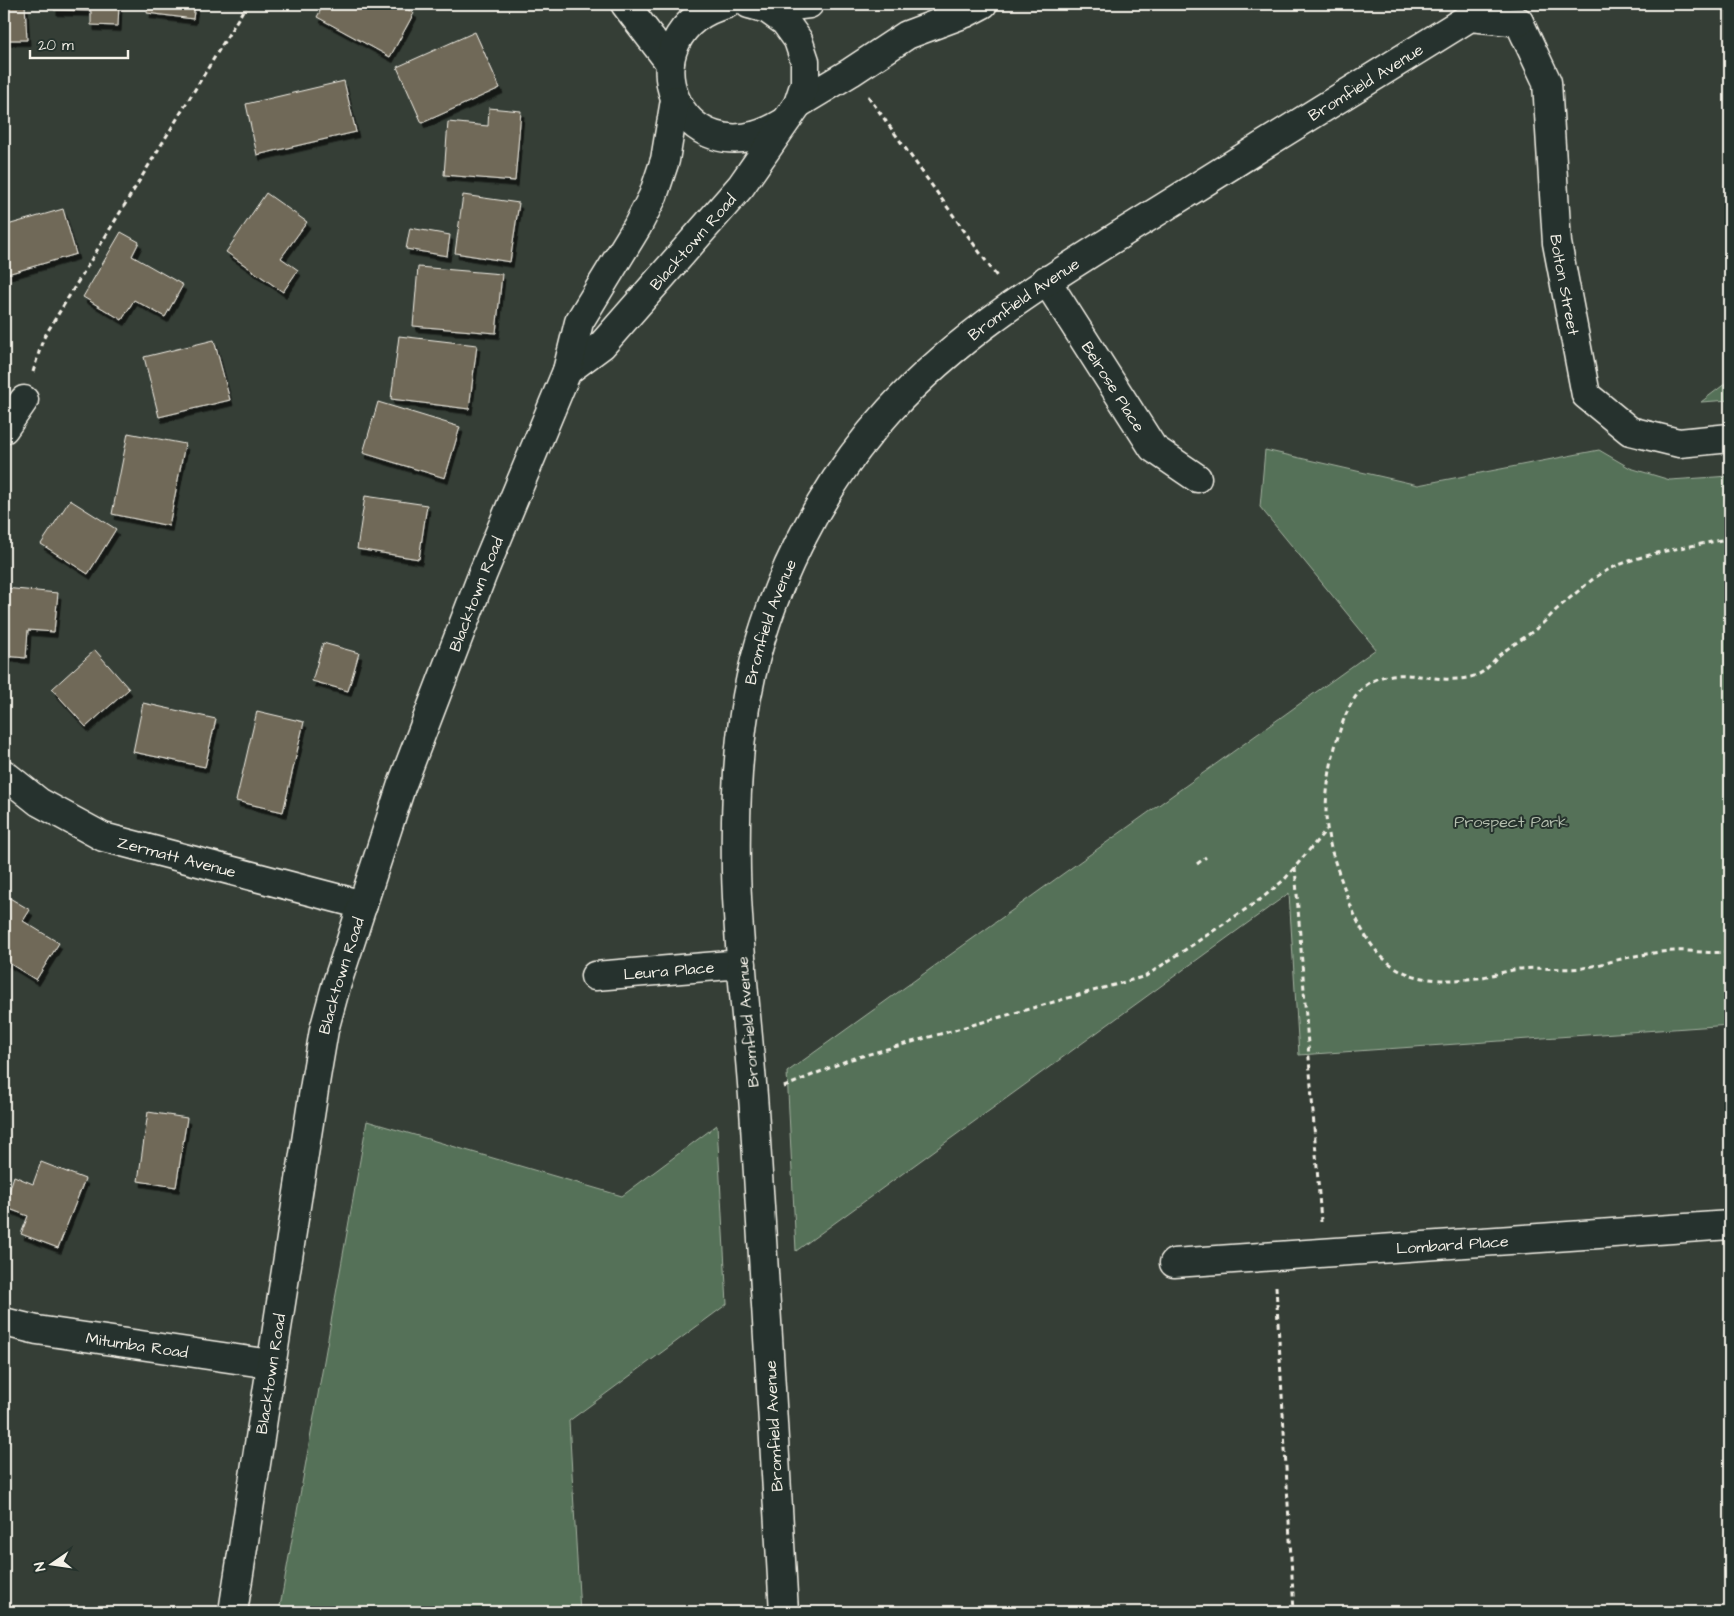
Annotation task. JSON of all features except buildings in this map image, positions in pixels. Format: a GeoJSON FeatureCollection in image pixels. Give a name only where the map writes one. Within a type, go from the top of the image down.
{"type":"FeatureCollection","features":[{"type":"Feature","properties":{"kind":"street"},"geometry":{"type":"LineString","coordinates":[[625,4],[670,63]]}},
{"type":"Feature","properties":{"kind":"street"},"geometry":{"type":"LineString","coordinates":[[727,4],[713,7],[685,27],[675,44],[670,63],[670,81],[675,100],[687,117],[704,131],[724,139],[746,140],[766,134],[791,113],[805,84],[806,61],[798,40],[785,22],[758,6]]}},
{"type":"Feature","properties":{"kind":"street"},"geometry":{"type":"LineString","coordinates":[[758,6],[809,4]]}},
{"type":"Feature","properties":{"kind":"street","name":"Blacktown Road"},"geometry":{"type":"LineString","coordinates":[[567,371],[602,345],[741,186],[791,113],[907,35],[966,13],[983,4]]}},
{"type":"Feature","properties":{"kind":"street","name":"Bromfield Avenue"},"geometry":{"type":"LineString","coordinates":[[784,1612],[753,1100],[736,871],[738,778],[747,697],[759,649],[786,570],[822,501],[852,454],[886,414],[958,347],[1046,280],[1470,17],[1525,13]]}},
{"type":"Feature","properties":{"kind":"street","name":"Bolton Street"},"geometry":{"type":"LineString","coordinates":[[1525,13],[1548,82],[1557,243],[1586,395],[1630,431],[1679,443],[1730,438]]}},
{"type":"Feature","properties":{"kind":"street","name":"Blacktown Road"},"geometry":{"type":"LineString","coordinates":[[233,1612],[324,1030],[336,986],[401,787],[483,573],[567,371],[579,322],[637,227],[652,196],[665,160],[675,100]]}},
{"type":"Feature","properties":{"kind":"street","name":"Belrose Place"},"geometry":{"type":"LineString","coordinates":[[1046,280],[1153,448],[1197,478]]}},
{"type":"Feature","properties":{"kind":"street"},"geometry":{"type":"LineString","coordinates":[[4,430],[24,400]]}},
{"type":"Feature","properties":{"kind":"street","name":"Zermatt Avenue"},"geometry":{"type":"LineString","coordinates":[[4,774],[39,802],[103,837],[363,905]]}},
{"type":"Feature","properties":{"kind":"street","name":"Leura Place"},"geometry":{"type":"LineString","coordinates":[[595,976],[742,964]]}},
{"type":"Feature","properties":{"kind":"street","name":"Lombard Place"},"geometry":{"type":"LineString","coordinates":[[1174,1263],[1730,1225]]}},
{"type":"Feature","properties":{"kind":"street","name":"Mitumba Road"},"geometry":{"type":"LineString","coordinates":[[4,1322],[37,1330],[271,1364]]}},
{"type":"Feature","properties":{"kind":"path"},"geometry":{"type":"LineString","coordinates":[[24,400],[43,339],[247,4]]}},
{"type":"Feature","properties":{"kind":"path"},"geometry":{"type":"LineString","coordinates":[[852,72],[1016,303]]}},
{"type":"Feature","properties":{"kind":"path"},"geometry":{"type":"LineString","coordinates":[[1730,538],[1663,552],[1617,566],[1595,578],[1557,609],[1539,627],[1499,656],[1480,674],[1456,679],[1422,678],[1407,673],[1377,679],[1364,687],[1342,723],[1336,744],[1329,779],[1326,830],[1333,858],[1355,920],[1363,935],[1386,962],[1414,977],[1434,979],[1478,978],[1522,969],[1584,968],[1625,958],[1667,952],[1721,953],[1730,951]]}},
{"type":"Feature","properties":{"kind":"path"},"geometry":{"type":"LineString","coordinates":[[753,1100],[848,1060],[1146,976],[1261,899],[1284,880],[1326,830]]}},
{"type":"Feature","properties":{"kind":"path"},"geometry":{"type":"LineString","coordinates":[[1196,864],[1206,858]]}},
{"type":"Feature","properties":{"kind":"path"},"geometry":{"type":"LineString","coordinates":[[1295,867],[1323,1252]]}},
{"type":"Feature","properties":{"kind":"path"},"geometry":{"type":"LineString","coordinates":[[1275,1256],[1294,1612]]}},
{"type":"Feature","properties":{"kind":"green space"},"geometry":{"type":"Polygon","coordinates":[[[1730,380],[1730,400],[1701,402],[1730,380]]]}},
{"type":"Feature","properties":{"kind":"green space","name":"Prospect Park"},"geometry":{"type":"Polygon","coordinates":[[[1265,450],[1418,485],[1599,450],[1630,468],[1670,480],[1730,476],[1730,1025],[1299,1055],[1289,893],[796,1251],[787,1072],[1376,649],[1260,507],[1265,450]]]}},
{"type":"Feature","properties":{"kind":"green space"},"geometry":{"type":"Polygon","coordinates":[[[367,1121],[622,1196],[717,1125],[727,1304],[569,1421],[580,1612],[279,1612],[367,1121]]]}}]}
